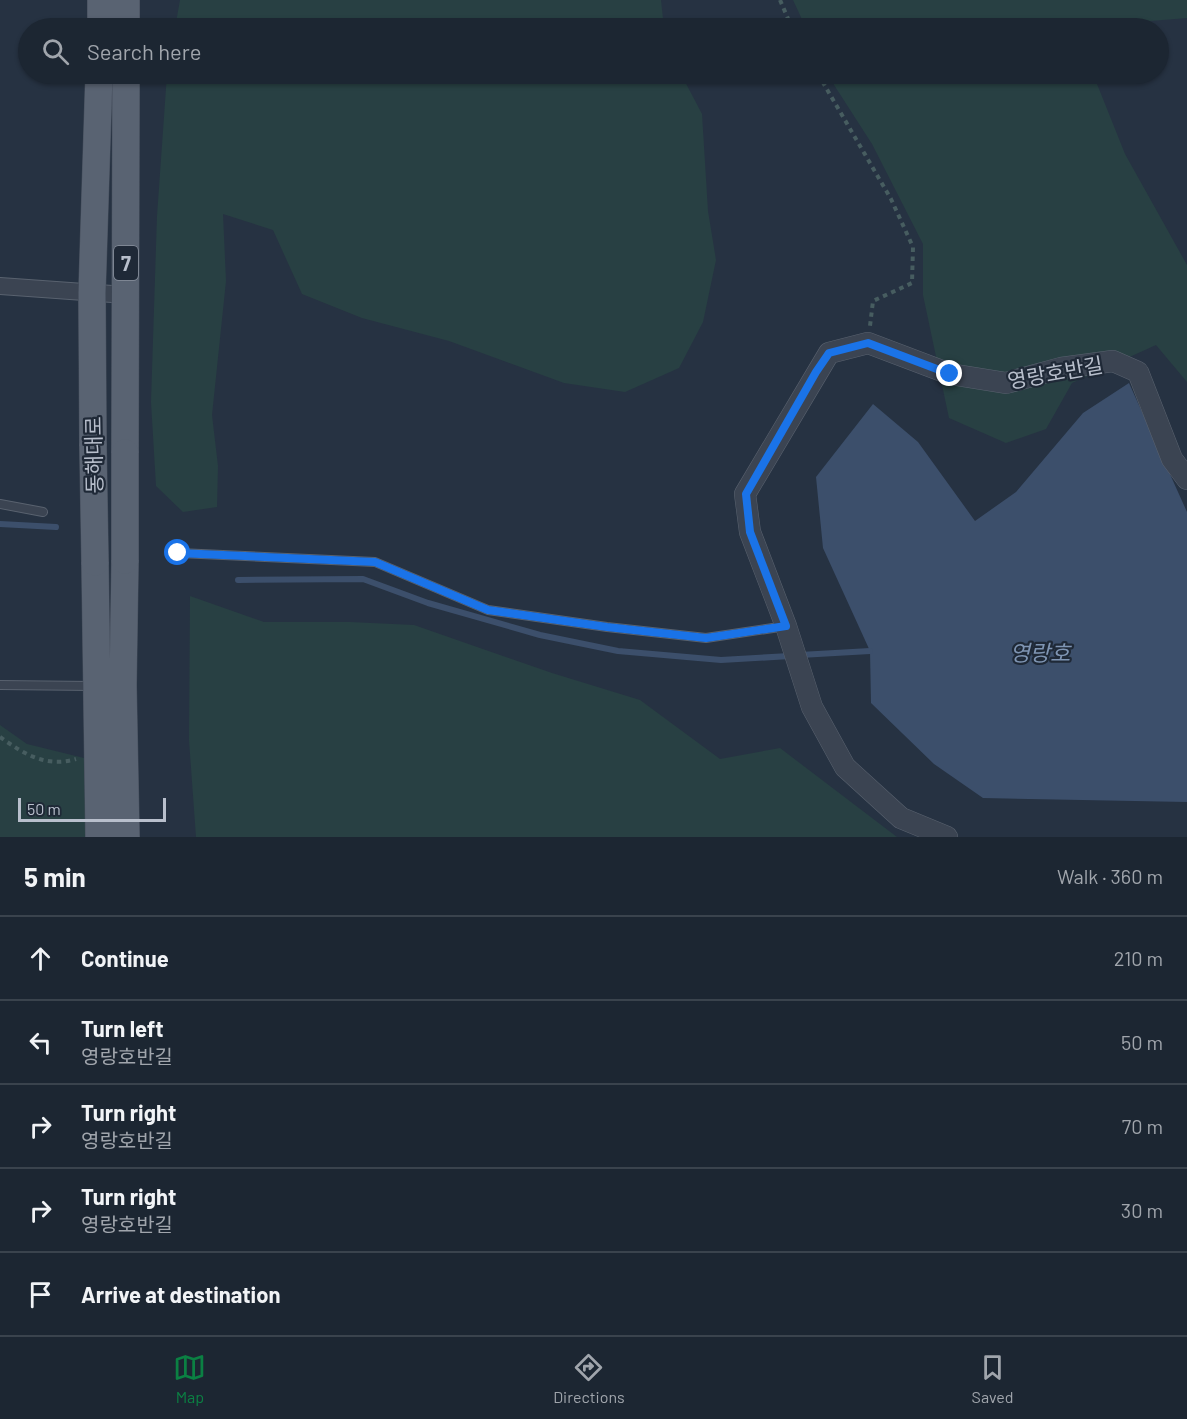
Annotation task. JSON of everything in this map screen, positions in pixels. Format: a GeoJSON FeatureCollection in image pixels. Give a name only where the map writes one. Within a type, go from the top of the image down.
{"type":"FeatureCollection","features":[{"type":"Feature","properties":{"kind":"main road"},"geometry":{"type":"LineString","coordinates":[[100,18],[101,0]]}},
{"type":"Feature","properties":{"kind":"main road"},"geometry":{"type":"LineString","coordinates":[[126,0],[126,18]]}},
{"type":"Feature","properties":{"kind":"main road","name":"동해대로"},"geometry":{"type":"LineString","coordinates":[[99,84],[92,292],[99,837]]}},
{"type":"Feature","properties":{"kind":"main road","name":"동해대로"},"geometry":{"type":"LineString","coordinates":[[126,84],[123,685],[126,837]]}},
{"type":"Feature","properties":{"kind":"street"},"geometry":{"type":"LineString","coordinates":[[0,286],[126,294]]}},
{"type":"Feature","properties":{"kind":"street"},"geometry":{"type":"LineString","coordinates":[[868,343],[829,353],[746,494],[750,532],[786,626],[812,707],[845,767],[902,818],[947,837]]}},
{"type":"Feature","properties":{"kind":"street","name":"영랑호반길"},"geometry":{"type":"LineString","coordinates":[[868,343],[950,374],[1006,383],[1060,368],[1113,361],[1138,372],[1172,459],[1187,479]]}},
{"type":"Feature","properties":{"kind":"lane"},"geometry":{"type":"LineString","coordinates":[[0,504],[43,512]]}},
{"type":"Feature","properties":{"kind":"lane"},"geometry":{"type":"LineString","coordinates":[[178,553],[375,562],[488,610],[607,627],[706,638],[786,626]]}},
{"type":"Feature","properties":{"kind":"lane"},"geometry":{"type":"LineString","coordinates":[[0,685],[97,686]]}},
{"type":"Feature","properties":{"kind":"path"},"geometry":{"type":"LineString","coordinates":[[780,0],[788,18]]}},
{"type":"Feature","properties":{"kind":"path"},"geometry":{"type":"LineString","coordinates":[[824,84],[891,199],[913,247],[912,283],[873,301],[868,343]]}},
{"type":"Feature","properties":{"kind":"path"},"geometry":{"type":"LineString","coordinates":[[0,736],[23,753],[47,761],[66,762],[97,745]]}},
{"type":"Feature","properties":{"kind":"green space"},"geometry":{"type":"Polygon","coordinates":[[[180,0],[661,0],[663,18],[177,18],[180,0]]]}},
{"type":"Feature","properties":{"kind":"green space"},"geometry":{"type":"Polygon","coordinates":[[[793,0],[1187,0],[1187,18],[1169,19],[801,18],[793,0]]]}},
{"type":"Feature","properties":{"kind":"green space"},"geometry":{"type":"Polygon","coordinates":[[[166,84],[686,84],[702,114],[708,211],[716,260],[703,322],[679,368],[625,392],[564,383],[449,341],[362,318],[302,294],[273,230],[223,214],[226,281],[212,415],[218,466],[217,507],[183,512],[156,486],[151,402],[157,216],[166,84]]]}},
{"type":"Feature","properties":{"kind":"green space"},"geometry":{"type":"Polygon","coordinates":[[[833,84],[1097,84],[1125,154],[1187,265],[1187,382],[1156,345],[1072,383],[1046,429],[1006,443],[949,418],[923,295],[923,244],[872,144],[833,84]]]}},
{"type":"Feature","properties":{"kind":"green space"},"geometry":{"type":"Polygon","coordinates":[[[190,596],[264,622],[414,625],[552,673],[640,700],[720,759],[780,748],[897,837],[196,837],[189,740],[190,596]]]}},
{"type":"Feature","properties":{"kind":"green space"},"geometry":{"type":"Polygon","coordinates":[[[0,725],[27,744],[88,759],[86,837],[0,837],[0,725]]]}},
{"type":"Feature","properties":{"kind":"water","name":"영랑호"},"geometry":{"type":"Polygon","coordinates":[[[1129,383],[1187,512],[1187,802],[983,798],[934,764],[871,703],[870,651],[823,548],[816,477],[873,404],[918,442],[975,521],[1016,492],[1083,413],[1129,383]]]}},
{"type":"Feature","properties":{"kind":"waterway"},"geometry":{"type":"LineString","coordinates":[[0,524],[56,527]]}},
{"type":"Feature","properties":{"kind":"waterway"},"geometry":{"type":"LineString","coordinates":[[238,580],[363,579],[428,603],[540,635],[618,651],[721,660],[790,656]]}},
{"type":"Feature","properties":{"kind":"waterway"},"geometry":{"type":"LineString","coordinates":[[800,655],[870,651]]}},
{"type":"Feature","properties":{"kind":"route"},"geometry":{"type":"LineString","coordinates":[[178,553],[375,562],[488,610],[607,627],[706,638],[786,626],[750,532],[746,494],[816,372],[829,353],[868,343],[950,374]]}}]}
